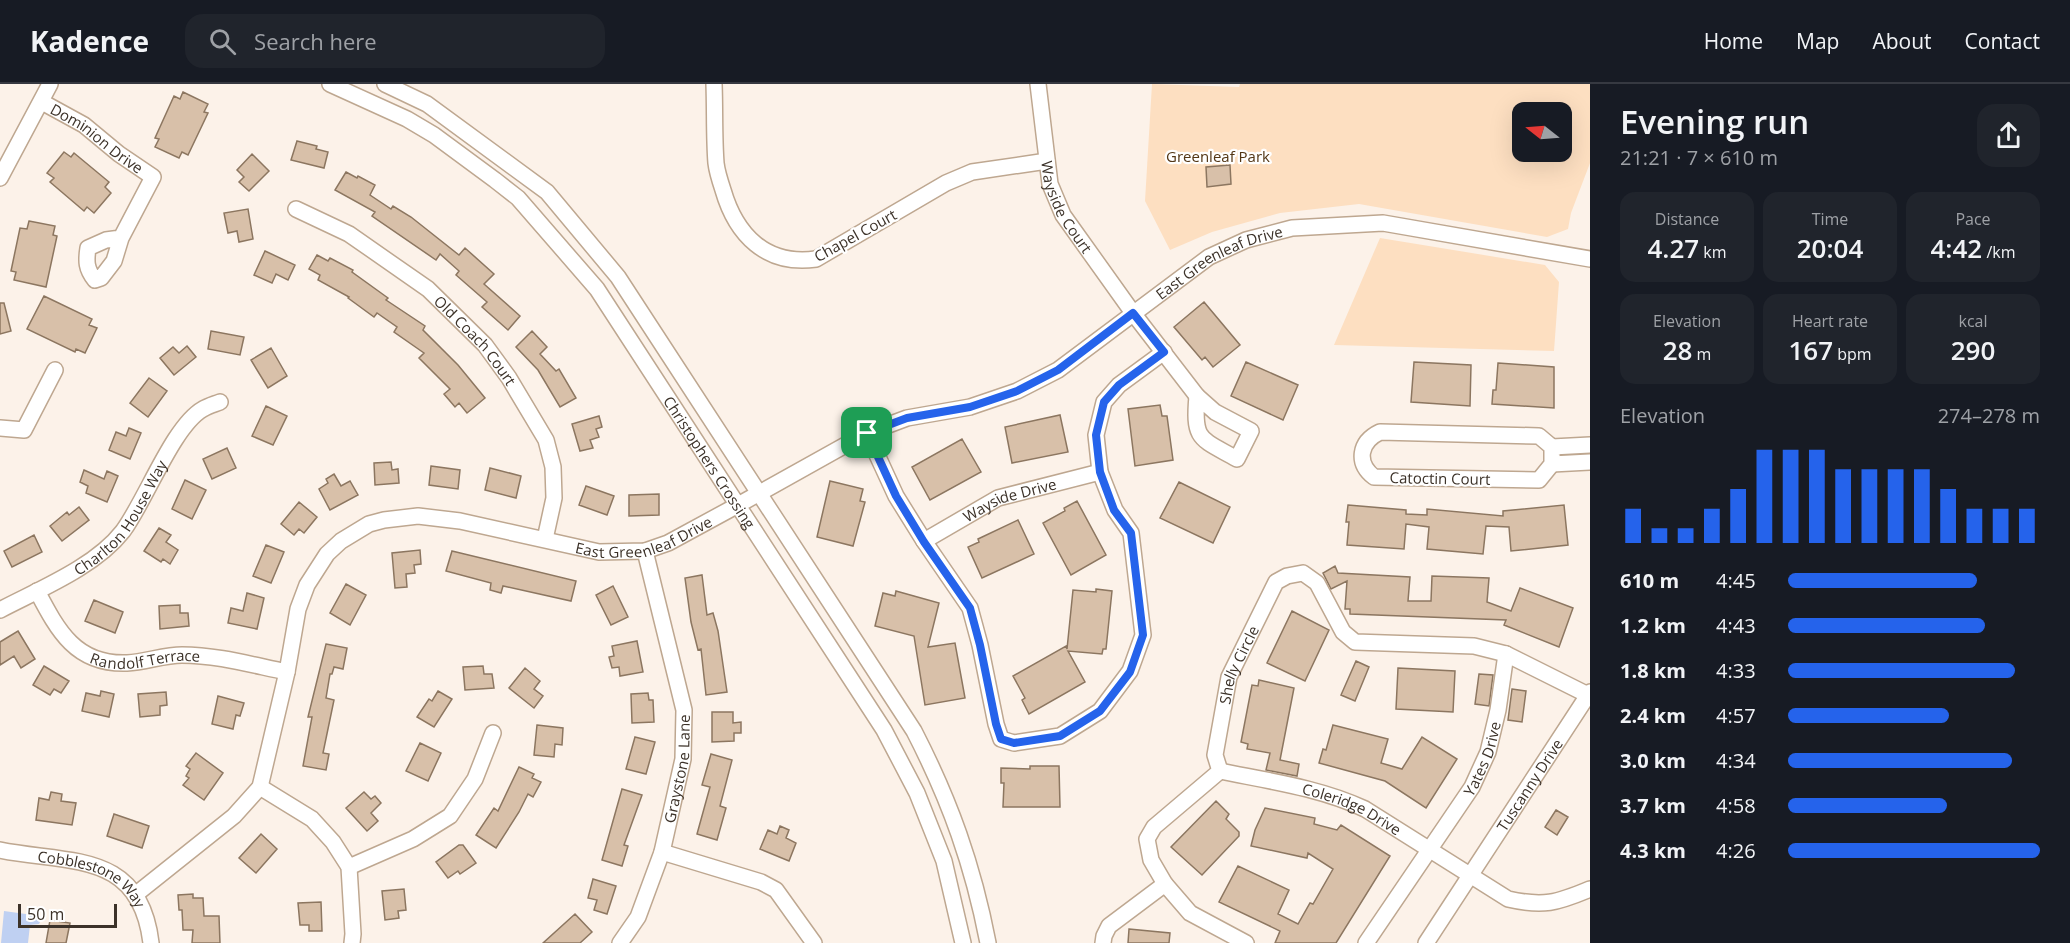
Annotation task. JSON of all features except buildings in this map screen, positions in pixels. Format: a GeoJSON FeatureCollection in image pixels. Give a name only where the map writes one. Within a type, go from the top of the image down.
{"type":"FeatureCollection","features":[{"type":"Feature","properties":{"kind":"street"},"geometry":{"type":"LineString","coordinates":[[0,178],[50,84]]}},
{"type":"Feature","properties":{"kind":"street","name":"Christophers Crossing"},"geometry":{"type":"LineString","coordinates":[[330,84],[434,135],[518,198],[597,289],[884,730],[918,793],[944,861],[963,943]]}},
{"type":"Feature","properties":{"kind":"street","name":"Christophers Crossing"},"geometry":{"type":"LineString","coordinates":[[385,84],[427,104],[548,192],[618,277],[914,731],[933,769],[966,850],[988,943]]}},
{"type":"Feature","properties":{"kind":"street","name":"Chapel Court"},"geometry":{"type":"LineString","coordinates":[[714,84],[716,165],[729,209],[754,245],[778,256],[800,261],[816,259],[946,183],[972,172],[1047,161]]}},
{"type":"Feature","properties":{"kind":"street","name":"Wayside Court"},"geometry":{"type":"LineString","coordinates":[[1038,84],[1050,184],[1063,215],[1133,313],[1197,396]]}},
{"type":"Feature","properties":{"kind":"street","name":"Dominion Drive"},"geometry":{"type":"LineString","coordinates":[[42,102],[84,125],[119,154],[153,177],[121,238]]}},
{"type":"Feature","properties":{"kind":"street","name":"Old Coach Court"},"geometry":{"type":"LineString","coordinates":[[296,209],[349,234],[428,288],[485,345],[509,378],[546,440],[554,467],[554,498],[545,539]]}},
{"type":"Feature","properties":{"kind":"street","name":"East Greenleaf Drive"},"geometry":{"type":"LineString","coordinates":[[135,895],[234,816],[260,787],[287,672],[298,609],[307,585],[327,554],[355,531],[384,520],[418,516],[460,521],[599,552],[645,551],[668,543],[738,506],[759,492],[867,433],[907,418],[970,407],[1017,391],[1058,370],[1209,257],[1246,240],[1292,228],[1383,223],[1590,259]]}},
{"type":"Feature","properties":{"kind":"street"},"geometry":{"type":"LineString","coordinates":[[867,433],[896,496],[924,542],[970,608],[1001,739],[1014,743],[1060,736],[1100,711],[1130,672],[1143,635],[1131,533],[1114,510],[1100,472],[1096,435],[1104,402],[1119,385],[1164,352]]}},
{"type":"Feature","properties":{"kind":"street"},"geometry":{"type":"LineString","coordinates":[[0,428],[24,430],[55,370]]}},
{"type":"Feature","properties":{"kind":"street","name":"Charlton House Way"},"geometry":{"type":"LineString","coordinates":[[0,610],[90,561],[122,532],[186,424],[202,409],[220,402]]}},
{"type":"Feature","properties":{"kind":"street","name":"Catoctin Court"},"geometry":{"type":"LineString","coordinates":[[1552,464],[1539,480],[1374,477],[1365,470],[1362,456],[1365,443],[1380,432],[1539,436],[1552,447],[1590,446]]}},
{"type":"Feature","properties":{"kind":"street"},"geometry":{"type":"LineString","coordinates":[[1552,447],[1552,464],[1590,462]]}},
{"type":"Feature","properties":{"kind":"street","name":"Wayside Drive"},"geometry":{"type":"LineString","coordinates":[[924,542],[998,498],[1100,472]]}},
{"type":"Feature","properties":{"kind":"street","name":"Graystone Lane"},"geometry":{"type":"LineString","coordinates":[[620,943],[638,917],[662,852],[683,759],[684,710],[645,551]]}},
{"type":"Feature","properties":{"kind":"street","name":"Shelly Circle"},"geometry":{"type":"LineString","coordinates":[[1220,771],[1215,754],[1229,677],[1276,582],[1287,576],[1303,573],[1317,583],[1343,632],[1355,642],[1474,646],[1506,654],[1590,695]]}},
{"type":"Feature","properties":{"kind":"street","name":"Randolf Terrace"},"geometry":{"type":"LineString","coordinates":[[37,591],[62,635],[75,647],[101,661],[129,663],[179,655],[200,656],[287,672]]}},
{"type":"Feature","properties":{"kind":"street","name":"Yates Drive"},"geometry":{"type":"LineString","coordinates":[[1430,851],[1472,787],[1488,752],[1498,710],[1506,654]]}},
{"type":"Feature","properties":{"kind":"street","name":"Tuscanny Drive"},"geometry":{"type":"LineString","coordinates":[[1426,943],[1590,695]]}},
{"type":"Feature","properties":{"kind":"street"},"geometry":{"type":"LineString","coordinates":[[349,867],[413,839],[450,816],[475,779],[493,733]]}},
{"type":"Feature","properties":{"kind":"street"},"geometry":{"type":"LineString","coordinates":[[1220,771],[1154,827],[1147,839],[1151,860],[1165,884],[1190,913],[1246,943]]}},
{"type":"Feature","properties":{"kind":"street","name":"Coleridge Drive"},"geometry":{"type":"LineString","coordinates":[[1220,771],[1342,798],[1365,809],[1508,899],[1532,904],[1563,900],[1590,889]]}},
{"type":"Feature","properties":{"kind":"street"},"geometry":{"type":"LineString","coordinates":[[260,787],[312,819],[333,842],[349,867],[352,943]]}},
{"type":"Feature","properties":{"kind":"street","name":"Cobblestone Way"},"geometry":{"type":"LineString","coordinates":[[0,850],[23,855],[64,858],[100,867],[120,878],[135,895],[149,925],[151,943]]}},
{"type":"Feature","properties":{"kind":"street"},"geometry":{"type":"LineString","coordinates":[[1366,943],[1430,851]]}},
{"type":"Feature","properties":{"kind":"street"},"geometry":{"type":"LineString","coordinates":[[662,852],[761,882],[776,890],[814,943]]}},
{"type":"Feature","properties":{"kind":"street"},"geometry":{"type":"LineString","coordinates":[[1103,943],[1109,926],[1165,884]]}},
{"type":"Feature","properties":{"kind":"green space","name":"Greenleaf Park"},"geometry":{"type":"Polygon","coordinates":[[[1152,84],[1239,87],[1240,84],[1590,84],[1590,163],[1571,213],[1568,229],[1547,237],[1359,204],[1280,213],[1212,232],[1170,250],[1145,201],[1152,84]]]}},
{"type":"Feature","properties":{"kind":"green space"},"geometry":{"type":"Polygon","coordinates":[[[1380,238],[1545,265],[1559,282],[1554,351],[1334,345],[1380,238]]]}},
{"type":"Feature","properties":{"kind":"water"},"geometry":{"type":"Polygon","coordinates":[[[4,911],[40,916],[39,924],[30,925],[28,943],[1,943],[4,911]]]}},
{"type":"Feature","properties":{"kind":"route"},"geometry":{"type":"LineString","coordinates":[[1133,313],[1164,352],[1119,385],[1104,402],[1096,435],[1100,472],[1114,510],[1131,533],[1143,635],[1130,672],[1100,711],[1060,736],[1014,743],[1001,739],[970,608],[924,542],[896,496],[867,433],[907,418],[970,407],[1017,391],[1058,370],[1133,313]]}}]}
